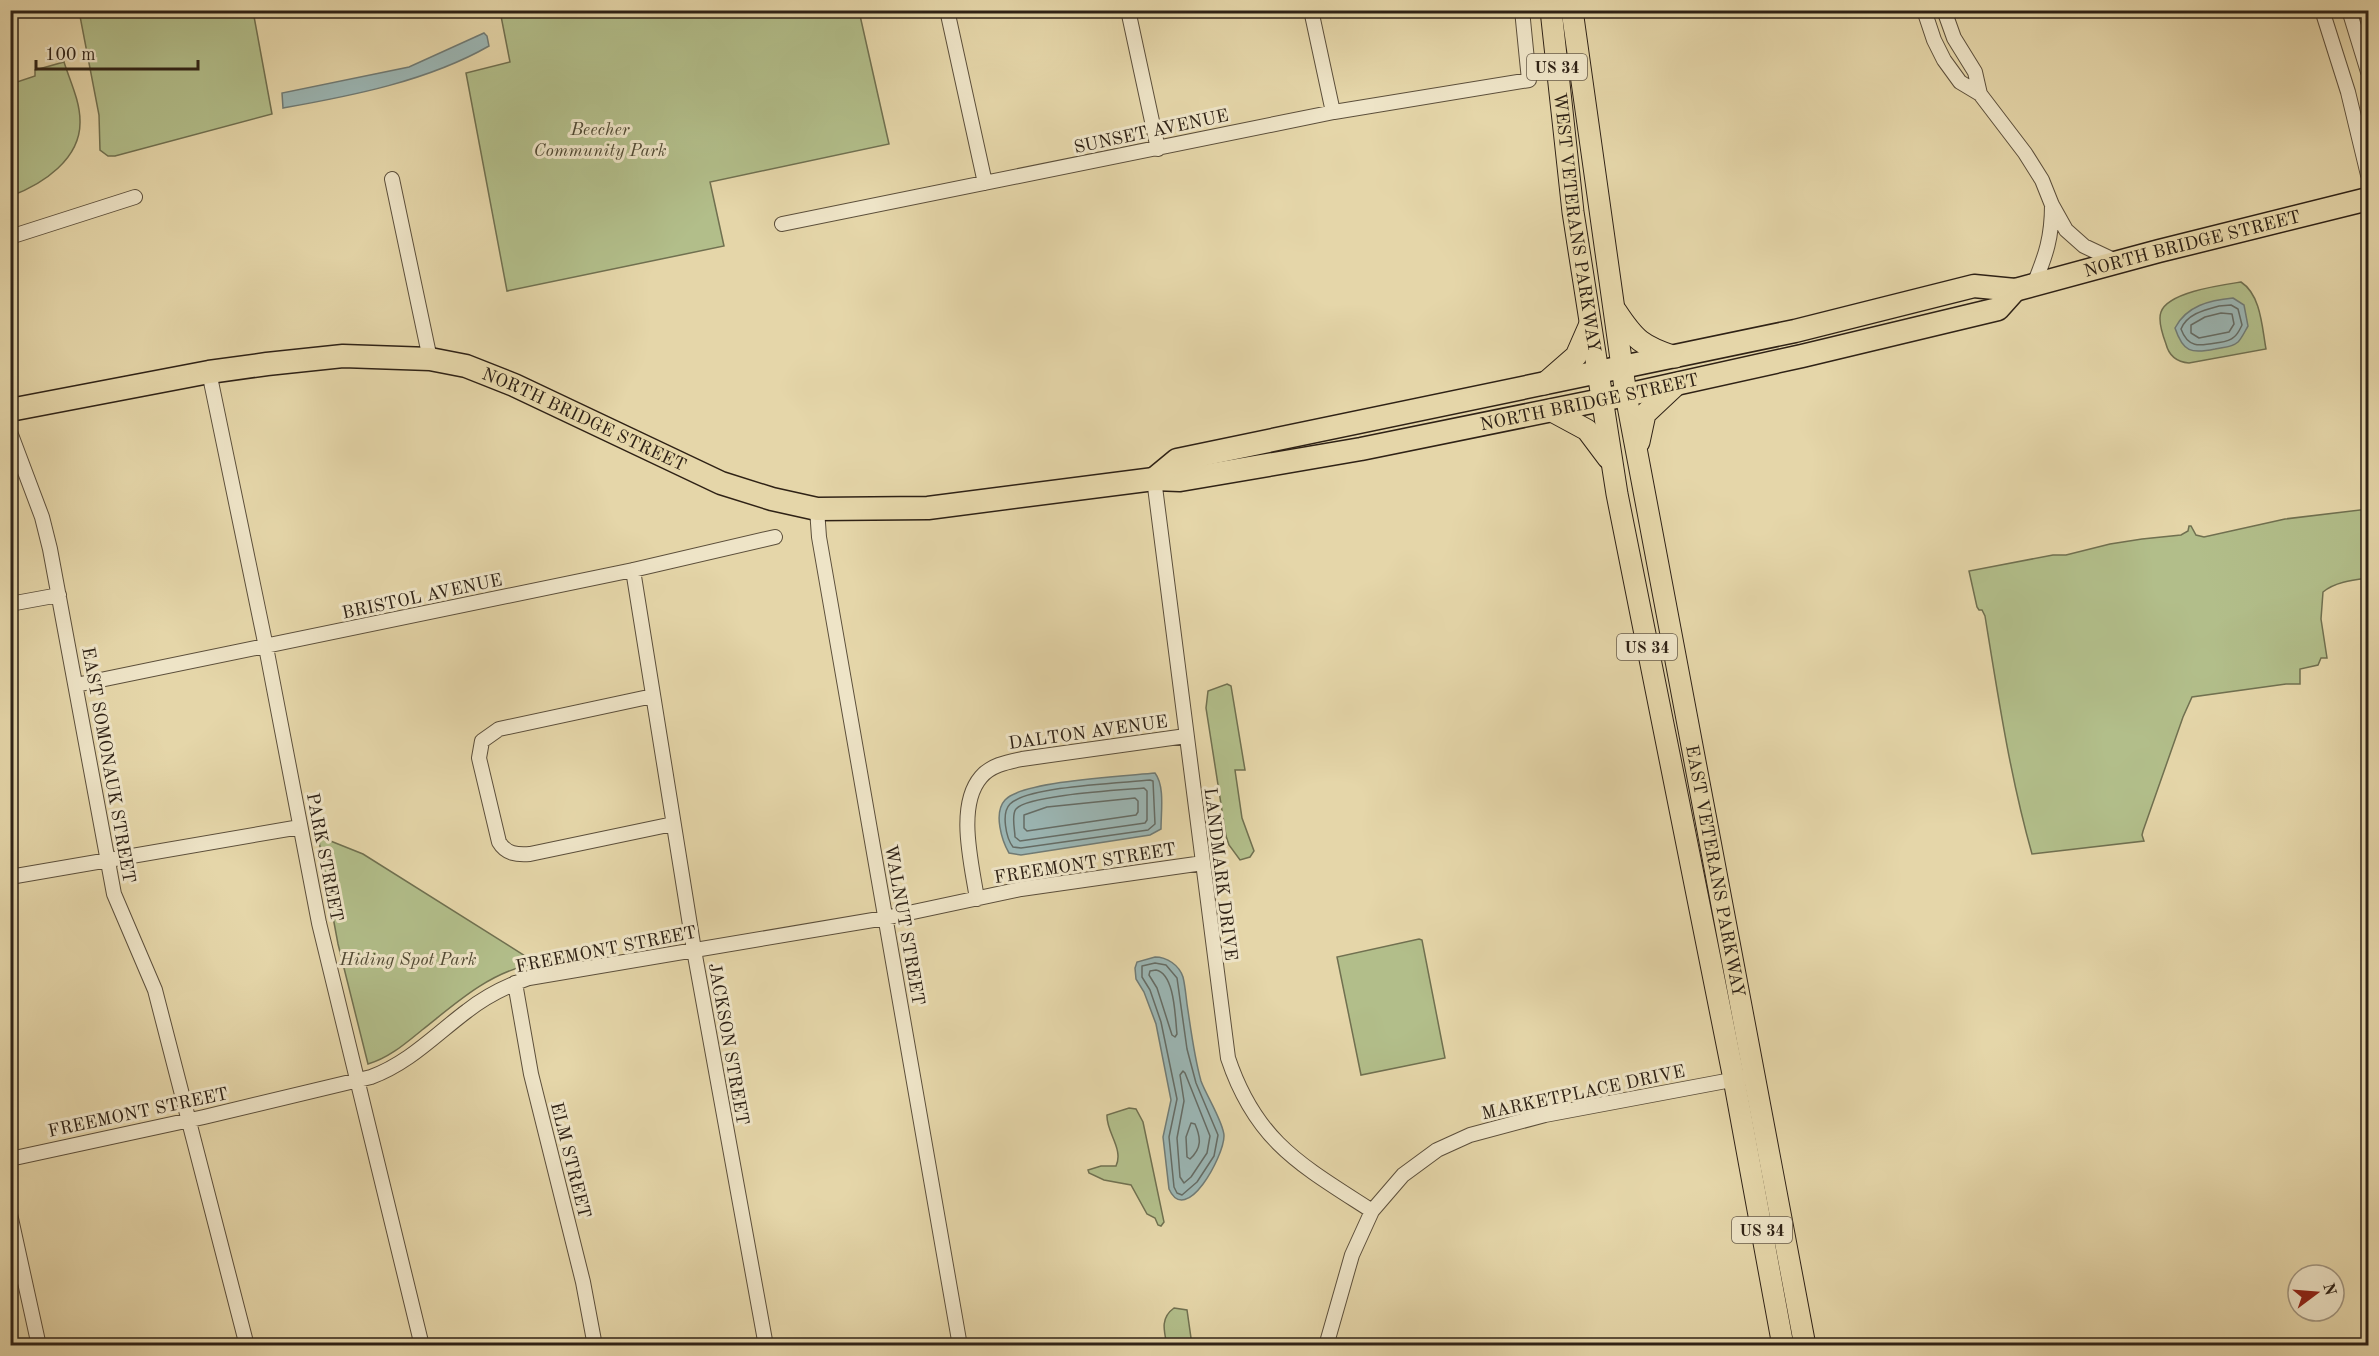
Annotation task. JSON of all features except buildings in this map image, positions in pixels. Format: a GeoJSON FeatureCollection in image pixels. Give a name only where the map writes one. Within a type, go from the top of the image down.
{"type":"FeatureCollection","features":[{"type":"Feature","properties":{"kind":"highway","name":"NORTH BRIDGE STREET"},"geometry":{"type":"LineString","coordinates":[[1154,479],[1177,460],[1675,357],[1815,326],[1974,286],[2025,287],[2368,199]]}},
{"type":"Feature","properties":{"kind":"highway","name":"NORTH BRIDGE STREET"},"geometry":{"type":"LineString","coordinates":[[10,410],[209,372],[343,356],[430,359],[466,366],[514,385],[721,483],[772,499],[817,509],[928,508],[1154,479],[1180,480],[1349,451],[1678,384],[1998,309],[2025,287]]}},
{"type":"Feature","properties":{"kind":"main road","name":"WEST VETERANS PARKWAY"},"geometry":{"type":"LineString","coordinates":[[1551,10],[1567,164],[1601,399]]}},
{"type":"Feature","properties":{"kind":"main road","name":"WEST VETERANS PARKWAY"},"geometry":{"type":"LineString","coordinates":[[1572,10],[1626,395]]}},
{"type":"Feature","properties":{"kind":"main road"},"geometry":{"type":"LineString","coordinates":[[1614,308],[1639,342],[1651,349],[1675,357]]}},
{"type":"Feature","properties":{"kind":"main road"},"geometry":{"type":"LineString","coordinates":[[1544,384],[1576,356],[1590,323]]}},
{"type":"Feature","properties":{"kind":"main road"},"geometry":{"type":"LineString","coordinates":[[1637,457],[1645,414],[1678,384]]}},
{"type":"Feature","properties":{"kind":"main road","name":"EAST VETERANS PARKWAY"},"geometry":{"type":"LineString","coordinates":[[1626,395],[1718,890],[1783,1346]]}},
{"type":"Feature","properties":{"kind":"main road","name":"EAST VETERANS PARKWAY"},"geometry":{"type":"LineString","coordinates":[[1601,399],[1630,567],[1676,781],[1805,1346]]}},
{"type":"Feature","properties":{"kind":"main road"},"geometry":{"type":"LineString","coordinates":[[1550,410],[1587,430],[1612,466]]}},
{"type":"Feature","properties":{"kind":"street"},"geometry":{"type":"LineString","coordinates":[[947,10],[985,183]]}},
{"type":"Feature","properties":{"kind":"street"},"geometry":{"type":"LineString","coordinates":[[1128,10],[1158,149]]}},
{"type":"Feature","properties":{"kind":"street"},"geometry":{"type":"LineString","coordinates":[[1311,10],[1333,112]]}},
{"type":"Feature","properties":{"kind":"street","name":"SUNSET AVENUE"},"geometry":{"type":"LineString","coordinates":[[782,224],[1333,112],[1529,80],[1522,10]]}},
{"type":"Feature","properties":{"kind":"street"},"geometry":{"type":"LineString","coordinates":[[1924,10],[1944,60],[1960,82],[1980,94]]}},
{"type":"Feature","properties":{"kind":"street"},"geometry":{"type":"LineString","coordinates":[[1944,10],[1954,38],[1975,72],[1980,94],[2042,180],[2052,205],[2066,230],[2077,241],[2119,262]]}},
{"type":"Feature","properties":{"kind":"street"},"geometry":{"type":"LineString","coordinates":[[2322,10],[2348,92],[2368,176]]}},
{"type":"Feature","properties":{"kind":"street"},"geometry":{"type":"LineString","coordinates":[[2349,10],[2368,72]]}},
{"type":"Feature","properties":{"kind":"street"},"geometry":{"type":"LineString","coordinates":[[392,179],[430,359]]}},
{"type":"Feature","properties":{"kind":"street"},"geometry":{"type":"LineString","coordinates":[[10,237],[135,197]]}},
{"type":"Feature","properties":{"kind":"street"},"geometry":{"type":"LineString","coordinates":[[2025,287],[2048,249],[2052,231],[2052,205]]}},
{"type":"Feature","properties":{"kind":"street","name":"PARK STREET"},"geometry":{"type":"LineString","coordinates":[[209,372],[332,980],[422,1346]]}},
{"type":"Feature","properties":{"kind":"street","name":"EAST SOMONAUK STREET"},"geometry":{"type":"LineString","coordinates":[[10,432],[42,517],[76,685],[114,894],[155,990],[247,1346]]}},
{"type":"Feature","properties":{"kind":"street","name":"LANDMARK DRIVE"},"geometry":{"type":"LineString","coordinates":[[1154,479],[1227,1058],[1242,1095],[1259,1122],[1279,1145],[1303,1165],[1372,1211]]}},
{"type":"Feature","properties":{"kind":"street","name":"WALNUT STREET"},"geometry":{"type":"LineString","coordinates":[[817,509],[819,537],[960,1346]]}},
{"type":"Feature","properties":{"kind":"street","name":"BRISTOL AVENUE"},"geometry":{"type":"LineString","coordinates":[[76,685],[633,570],[775,537]]}},
{"type":"Feature","properties":{"kind":"street","name":"JACKSON STREET"},"geometry":{"type":"LineString","coordinates":[[633,570],[694,950],[766,1346]]}},
{"type":"Feature","properties":{"kind":"street"},"geometry":{"type":"LineString","coordinates":[[10,604],[59,596]]}},
{"type":"Feature","properties":{"kind":"street"},"geometry":{"type":"LineString","coordinates":[[653,696],[499,729],[482,741],[479,758],[499,842],[502,847],[513,854],[531,854],[674,824]]}},
{"type":"Feature","properties":{"kind":"street","name":"DALTON AVENUE"},"geometry":{"type":"LineString","coordinates":[[977,899],[966,821],[971,797],[981,777],[1001,763],[1186,736]]}},
{"type":"Feature","properties":{"kind":"street"},"geometry":{"type":"LineString","coordinates":[[10,877],[300,826]]}},
{"type":"Feature","properties":{"kind":"street","name":"FREEMONT STREET"},"geometry":{"type":"LineString","coordinates":[[10,1158],[358,1081],[387,1071],[412,1056],[466,1011],[487,997],[515,983],[542,975],[885,918],[1031,888],[1203,863]]}},
{"type":"Feature","properties":{"kind":"street","name":"ELM STREET"},"geometry":{"type":"LineString","coordinates":[[515,983],[531,1074],[583,1282],[595,1346]]}},
{"type":"Feature","properties":{"kind":"street","name":"MARKETPLACE DRIVE"},"geometry":{"type":"LineString","coordinates":[[1326,1346],[1352,1255],[1372,1211],[1392,1186],[1417,1163],[1437,1150],[1470,1135],[1545,1115],[1745,1077]]}},
{"type":"Feature","properties":{"kind":"street"},"geometry":{"type":"LineString","coordinates":[[10,1214],[39,1346]]}},
{"type":"Feature","properties":{"kind":"green space"},"geometry":{"type":"Polygon","coordinates":[[[79,11],[253,11],[272,114],[108,156],[100,150],[99,115],[79,11]]]}},
{"type":"Feature","properties":{"kind":"green space","name":"Beecher Community Park"},"geometry":{"type":"Polygon","coordinates":[[[500,11],[859,11],[889,144],[710,182],[724,246],[507,291],[466,73],[510,62],[500,11]]]}},
{"type":"Feature","properties":{"kind":"green space"},"geometry":{"type":"Polygon","coordinates":[[[64,62],[77,99],[80,114],[79,135],[67,158],[58,168],[35,185],[11,196],[11,84],[35,76],[35,70],[64,62]]]}},
{"type":"Feature","properties":{"kind":"green space"},"geometry":{"type":"Polygon","coordinates":[[[2241,282],[2248,288],[2257,303],[2266,349],[2189,363],[2174,358],[2167,348],[2160,324],[2160,315],[2166,305],[2174,299],[2196,291],[2241,282]]]}},
{"type":"Feature","properties":{"kind":"green space"},"geometry":{"type":"Polygon","coordinates":[[[2368,509],[2368,578],[2339,584],[2323,592],[2321,619],[2327,658],[2321,658],[2318,665],[2300,669],[2300,684],[2192,697],[2143,831],[2144,841],[2032,854],[2011,766],[1985,616],[1977,607],[1969,571],[2053,555],[2066,555],[2110,544],[2181,535],[2188,531],[2189,526],[2196,535],[2204,537],[2285,519],[2368,509]]]}},
{"type":"Feature","properties":{"kind":"green space"},"geometry":{"type":"Polygon","coordinates":[[[1227,684],[1231,686],[1245,770],[1235,770],[1242,818],[1254,851],[1250,857],[1240,860],[1229,845],[1226,836],[1206,708],[1208,691],[1227,684]]]}},
{"type":"Feature","properties":{"kind":"green space","name":"Hiding Spot Park"},"geometry":{"type":"Polygon","coordinates":[[[318,836],[363,854],[530,959],[528,965],[485,983],[397,1050],[368,1064],[338,944],[318,836]]]}},
{"type":"Feature","properties":{"kind":"green space"},"geometry":{"type":"Polygon","coordinates":[[[1422,940],[1445,1058],[1361,1075],[1337,957],[1422,940]]]}},
{"type":"Feature","properties":{"kind":"green space"},"geometry":{"type":"Polygon","coordinates":[[[1129,1108],[1136,1109],[1143,1122],[1164,1222],[1161,1226],[1155,1218],[1147,1214],[1131,1185],[1104,1180],[1089,1173],[1088,1170],[1101,1166],[1116,1166],[1118,1153],[1107,1115],[1129,1108]]]}},
{"type":"Feature","properties":{"kind":"green space"},"geometry":{"type":"Polygon","coordinates":[[[1174,1308],[1187,1310],[1192,1345],[1167,1345],[1165,1320],[1174,1308]]]}},
{"type":"Feature","properties":{"kind":"water"},"geometry":{"type":"Polygon","coordinates":[[[484,33],[489,46],[441,69],[389,86],[283,108],[282,93],[409,67],[484,33]]]}},
{"type":"Feature","properties":{"kind":"water"},"geometry":{"type":"Polygon","coordinates":[[[2233,298],[2244,305],[2248,326],[2238,342],[2230,346],[2200,351],[2185,347],[2175,328],[2185,314],[2216,300],[2233,298]]]}},
{"type":"Feature","properties":{"kind":"water"},"geometry":{"type":"Polygon","coordinates":[[[1155,773],[1161,792],[1161,829],[1150,835],[1021,855],[1009,853],[1001,834],[999,819],[1001,806],[1005,800],[1015,794],[1052,784],[1155,773]]]}},
{"type":"Feature","properties":{"kind":"water"},"geometry":{"type":"Polygon","coordinates":[[[1155,957],[1172,962],[1183,977],[1201,1081],[1221,1124],[1224,1136],[1218,1158],[1211,1172],[1194,1194],[1185,1200],[1176,1198],[1169,1189],[1163,1137],[1171,1100],[1156,1024],[1144,992],[1136,979],[1137,962],[1155,957]]]}}]}
